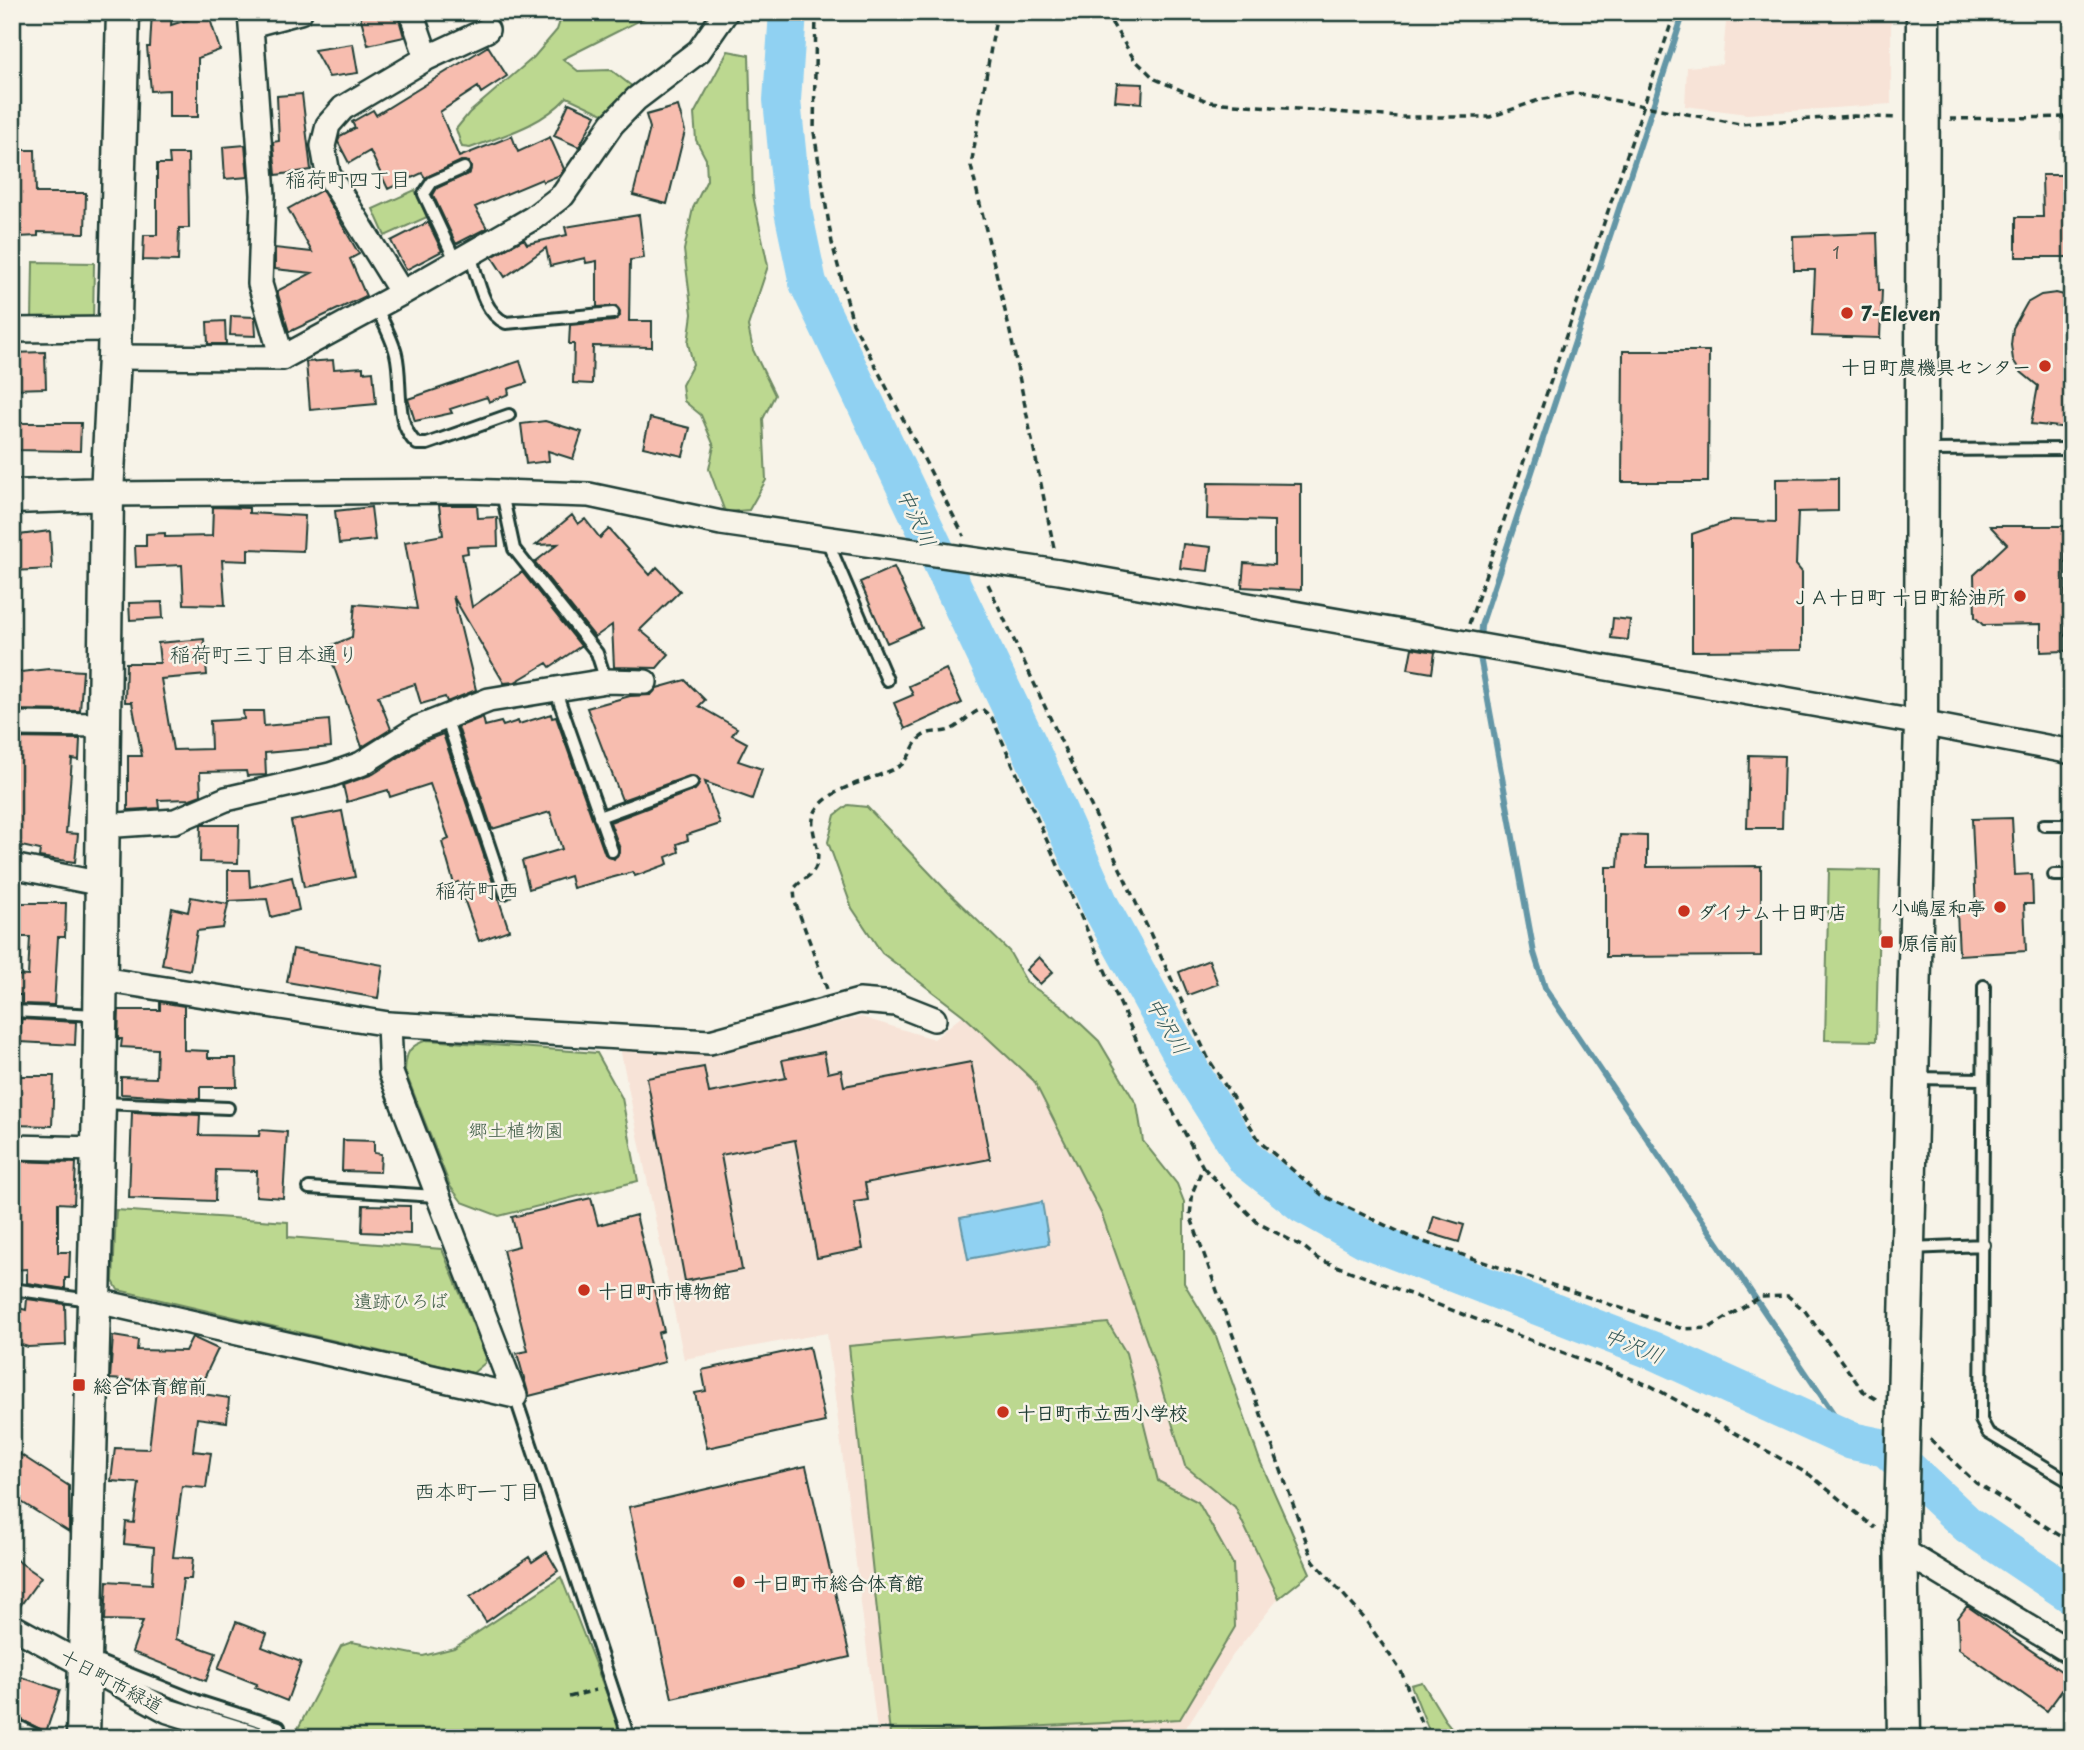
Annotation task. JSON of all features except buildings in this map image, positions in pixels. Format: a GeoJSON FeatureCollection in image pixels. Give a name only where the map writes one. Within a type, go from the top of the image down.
{"type":"FeatureCollection","features":[{"type":"Feature","properties":{"kind":"street"},"geometry":{"type":"LineString","coordinates":[[83,1738],[99,1103],[107,494],[123,12]]}},
{"type":"Feature","properties":{"kind":"street"},"geometry":{"type":"LineString","coordinates":[[282,358],[260,285],[264,195],[251,19],[300,12]]}},
{"type":"Feature","properties":{"kind":"street"},"geometry":{"type":"LineString","coordinates":[[411,12],[427,58]]}},
{"type":"Feature","properties":{"kind":"street"},"geometry":{"type":"LineString","coordinates":[[12,330],[114,343],[282,358],[533,218],[564,195],[612,124],[636,99],[699,51],[726,12]]}},
{"type":"Feature","properties":{"kind":"street"},"geometry":{"type":"LineString","coordinates":[[1904,1738],[1901,1537],[1921,723],[1923,12]]}},
{"type":"Feature","properties":{"kind":"street"},"geometry":{"type":"LineString","coordinates":[[402,293],[328,174],[323,146],[328,125],[343,108],[427,58],[487,30]]}},
{"type":"Feature","properties":{"kind":"street"},"geometry":{"type":"LineString","coordinates":[[12,497],[107,494],[589,495],[720,523],[1059,572],[1921,723],[2072,752]]}},
{"type":"Feature","properties":{"kind":"street"},"geometry":{"type":"LineString","coordinates":[[103,825],[174,821],[226,799],[330,775],[361,764],[418,728],[489,700],[606,681],[645,682]]}},
{"type":"Feature","properties":{"kind":"street"},"geometry":{"type":"LineString","coordinates":[[12,724],[105,725]]}},
{"type":"Feature","properties":{"kind":"street"},"geometry":{"type":"LineString","coordinates":[[12,866],[102,884]]}},
{"type":"Feature","properties":{"kind":"street"},"geometry":{"type":"LineString","coordinates":[[101,979],[389,1024],[710,1042],[776,1027],[859,1001],[896,1004],[934,1019]]}},
{"type":"Feature","properties":{"kind":"street"},"geometry":{"type":"LineString","coordinates":[[389,1024],[391,1073],[514,1396]]}},
{"type":"Feature","properties":{"kind":"street"},"geometry":{"type":"LineString","coordinates":[[12,1147],[98,1149]]}},
{"type":"Feature","properties":{"kind":"street"},"geometry":{"type":"LineString","coordinates":[[93,1300],[514,1396]]}},
{"type":"Feature","properties":{"kind":"street"},"geometry":{"type":"LineString","coordinates":[[1901,1537],[2072,1653]]}},
{"type":"Feature","properties":{"kind":"street","name":"十日町市緑道"},"geometry":{"type":"LineString","coordinates":[[12,1626],[85,1661],[169,1711],[255,1738]]}},
{"type":"Feature","properties":{"kind":"lane"},"geometry":{"type":"LineString","coordinates":[[464,168],[432,183],[424,194],[495,318],[506,323],[613,313]]}},
{"type":"Feature","properties":{"kind":"lane"},"geometry":{"type":"LineString","coordinates":[[376,307],[395,349],[404,424],[410,438],[417,444],[427,444],[509,415]]}},
{"type":"Feature","properties":{"kind":"lane"},"geometry":{"type":"LineString","coordinates":[[1921,450],[2072,449]]}},
{"type":"Feature","properties":{"kind":"lane"},"geometry":{"type":"LineString","coordinates":[[502,493],[514,549],[597,653],[606,681]]}},
{"type":"Feature","properties":{"kind":"lane"},"geometry":{"type":"LineString","coordinates":[[826,538],[887,680]]}},
{"type":"Feature","properties":{"kind":"lane"},"geometry":{"type":"LineString","coordinates":[[554,688],[612,852]]}},
{"type":"Feature","properties":{"kind":"lane"},"geometry":{"type":"LineString","coordinates":[[446,716],[505,893]]}},
{"type":"Feature","properties":{"kind":"lane"},"geometry":{"type":"LineString","coordinates":[[599,817],[692,783]]}},
{"type":"Feature","properties":{"kind":"lane"},"geometry":{"type":"LineString","coordinates":[[2044,825],[2072,825]]}},
{"type":"Feature","properties":{"kind":"lane"},"geometry":{"type":"LineString","coordinates":[[2054,874],[2072,875]]}},
{"type":"Feature","properties":{"kind":"lane"},"geometry":{"type":"LineString","coordinates":[[1984,986],[1981,1420],[1988,1433],[2072,1483]]}},
{"type":"Feature","properties":{"kind":"lane"},"geometry":{"type":"LineString","coordinates":[[12,1012],[100,1016]]}},
{"type":"Feature","properties":{"kind":"lane"},"geometry":{"type":"LineString","coordinates":[[1912,1078],[1982,1079]]}},
{"type":"Feature","properties":{"kind":"lane"},"geometry":{"type":"LineString","coordinates":[[99,1103],[228,1108]]}},
{"type":"Feature","properties":{"kind":"lane"},"geometry":{"type":"LineString","coordinates":[[309,1188],[436,1196]]}},
{"type":"Feature","properties":{"kind":"lane"},"geometry":{"type":"LineString","coordinates":[[1907,1248],[1984,1245]]}},
{"type":"Feature","properties":{"kind":"lane"},"geometry":{"type":"LineString","coordinates":[[12,1289],[93,1300]]}},
{"type":"Feature","properties":{"kind":"lane"},"geometry":{"type":"LineString","coordinates":[[514,1396],[629,1738]]}},
{"type":"Feature","properties":{"kind":"lane"},"geometry":{"type":"LineString","coordinates":[[85,1661],[279,1727]]}},
{"type":"Feature","properties":{"kind":"lane"},"geometry":{"type":"LineString","coordinates":[[12,1723],[42,1738]]}},
{"type":"Feature","properties":{"kind":"path"},"geometry":{"type":"LineString","coordinates":[[816,12],[814,132],[832,243],[853,323],[1208,1058],[1261,1143],[1322,1195],[1412,1238],[1683,1329],[1709,1328],[1760,1297],[1788,1296],[1805,1311],[1863,1391],[1976,1483],[2072,1543]]}},
{"type":"Feature","properties":{"kind":"path"},"geometry":{"type":"LineString","coordinates":[[997,12],[971,166],[1010,332],[1059,572]]}},
{"type":"Feature","properties":{"kind":"path"},"geometry":{"type":"LineString","coordinates":[[1105,12],[1134,59],[1155,79],[1209,102],[1398,117],[1490,117],[1539,100],[1575,93],[1740,124],[1854,116],[1922,120],[2072,117]]}},
{"type":"Feature","properties":{"kind":"path"},"geometry":{"type":"LineString","coordinates":[[1463,642],[1675,12]]}},
{"type":"Feature","properties":{"kind":"path"},"geometry":{"type":"LineString","coordinates":[[834,1007],[795,902],[794,889],[812,875],[818,863],[811,820],[820,805],[844,789],[900,766],[909,757],[919,738],[930,731],[947,731],[970,713],[982,709],[992,718],[1143,1055],[1203,1167],[1258,1223],[1305,1248],[1318,1259],[1651,1386],[1810,1475],[1901,1537]]}},
{"type":"Feature","properties":{"kind":"path"},"geometry":{"type":"LineString","coordinates":[[1203,1167],[1193,1191],[1190,1214],[1313,1560],[1364,1618],[1401,1671],[1427,1738]]}},
{"type":"Feature","properties":{"kind":"path"},"geometry":{"type":"LineString","coordinates":[[569,1697],[612,1686]]}},
{"type":"Feature","properties":{"kind":"shaded area"},"geometry":{"type":"Polygon","coordinates":[[[1727,12],[1891,12],[1891,104],[1747,114],[1685,106],[1687,67],[1722,64],[1727,12]]]}},
{"type":"Feature","properties":{"kind":"shaded area","name":"十日町市立西小学校"},"geometry":{"type":"Polygon","coordinates":[[[963,1015],[1034,1080],[1102,1215],[1152,1356],[1185,1466],[1235,1507],[1279,1598],[1233,1655],[1185,1729],[1120,1729],[979,1738],[878,1738],[827,1333],[684,1359],[620,1048],[712,1054],[861,1017],[934,1039],[963,1015]]]}},
{"type":"Feature","properties":{"kind":"green space"},"geometry":{"type":"Polygon","coordinates":[[[563,12],[656,12],[563,59],[578,71],[611,70],[633,87],[603,114],[567,97],[535,122],[470,148],[462,147],[456,129],[469,113],[534,57],[557,30],[563,12]]]}},
{"type":"Feature","properties":{"kind":"green space"},"geometry":{"type":"Polygon","coordinates":[[[728,51],[749,55],[753,195],[768,266],[748,326],[753,350],[775,395],[763,419],[766,480],[749,510],[725,512],[709,469],[714,446],[701,415],[684,401],[682,385],[693,364],[688,343],[692,314],[684,250],[693,208],[707,180],[706,159],[696,140],[694,114],[728,51]]]}},
{"type":"Feature","properties":{"kind":"green space"},"geometry":{"type":"Polygon","coordinates":[[[415,190],[427,217],[385,236],[373,209],[415,190]]]}},
{"type":"Feature","properties":{"kind":"green space"},"geometry":{"type":"Polygon","coordinates":[[[33,262],[94,263],[93,322],[32,321],[33,262]]]}},
{"type":"Feature","properties":{"kind":"green space"},"geometry":{"type":"Polygon","coordinates":[[[848,805],[867,807],[1009,951],[1027,983],[1062,1006],[1099,1041],[1137,1105],[1143,1141],[1177,1184],[1184,1202],[1184,1283],[1216,1336],[1260,1461],[1310,1573],[1279,1598],[1235,1507],[1185,1466],[1152,1356],[1102,1215],[1034,1081],[963,1015],[882,953],[852,908],[828,842],[835,815],[848,805]]]}},
{"type":"Feature","properties":{"kind":"green space"},"geometry":{"type":"Polygon","coordinates":[[[1829,869],[1880,870],[1876,1041],[1825,1040],[1829,869]]]}},
{"type":"Feature","properties":{"kind":"green space","name":"郷土植物園"},"geometry":{"type":"Polygon","coordinates":[[[427,1040],[597,1053],[622,1098],[638,1181],[499,1216],[462,1202],[450,1186],[405,1071],[410,1051],[427,1040]]]}},
{"type":"Feature","properties":{"kind":"green space","name":"遺跡ひろば"},"geometry":{"type":"Polygon","coordinates":[[[116,1210],[288,1222],[288,1237],[442,1249],[486,1357],[485,1363],[473,1373],[118,1290],[113,1281],[116,1210]]]}},
{"type":"Feature","properties":{"kind":"green space"},"geometry":{"type":"Polygon","coordinates":[[[1108,1323],[1126,1353],[1158,1481],[1198,1502],[1233,1564],[1235,1627],[1180,1719],[890,1734],[849,1346],[1108,1323]]]}},
{"type":"Feature","properties":{"kind":"green space"},"geometry":{"type":"Polygon","coordinates":[[[561,1577],[624,1738],[293,1738],[341,1646],[352,1642],[423,1656],[454,1648],[561,1577]]]}},
{"type":"Feature","properties":{"kind":"green space"},"geometry":{"type":"Polygon","coordinates":[[[1422,1682],[1445,1720],[1460,1738],[1432,1738],[1411,1685],[1422,1682]]]}},
{"type":"Feature","properties":{"kind":"water"},"geometry":{"type":"Polygon","coordinates":[[[1042,1202],[1049,1244],[968,1259],[960,1218],[1042,1202]]]}},
{"type":"Feature","properties":{"kind":"waterway","name":"中沢川"},"geometry":{"type":"LineString","coordinates":[[788,12],[782,100],[793,211],[808,283],[1029,746],[1101,907],[1196,1080],[1246,1159],[1304,1205],[1365,1239],[1654,1351],[1852,1441],[1886,1448],[1968,1525],[2072,1595]]}},
{"type":"Feature","properties":{"kind":"waterway"},"geometry":{"type":"LineString","coordinates":[[1480,641],[1481,626],[1684,12]]}},
{"type":"Feature","properties":{"kind":"waterway"},"geometry":{"type":"LineString","coordinates":[[1479,651],[1534,953],[1545,988],[1852,1441]]}},
{"type":"Feature","properties":{"kind":"place","name":"7-Eleven"},"geometry":{"type":"Point","coordinates":[1847,313]}},
{"type":"Feature","properties":{"kind":"place","name":"十日町農機具センター"},"geometry":{"type":"Point","coordinates":[2045,366]}},
{"type":"Feature","properties":{"kind":"place","name":"ＪＡ十日町 十日町給油所"},"geometry":{"type":"Point","coordinates":[2020,596]}},
{"type":"Feature","properties":{"kind":"place","name":"小嶋屋和亭"},"geometry":{"type":"Point","coordinates":[2000,907]}},
{"type":"Feature","properties":{"kind":"place","name":"ダイナム十日町店"},"geometry":{"type":"Point","coordinates":[1684,911]}},
{"type":"Feature","properties":{"kind":"place","name":"原信前"},"geometry":{"type":"Point","coordinates":[1887,942]}},
{"type":"Feature","properties":{"kind":"place","name":"十日町市博物館"},"geometry":{"type":"Point","coordinates":[584,1290]}},
{"type":"Feature","properties":{"kind":"place","name":"総合体育館前"},"geometry":{"type":"Point","coordinates":[79,1385]}},
{"type":"Feature","properties":{"kind":"place","name":"十日町市立西小学校"},"geometry":{"type":"Point","coordinates":[1003,1412]}},
{"type":"Feature","properties":{"kind":"place","name":"十日町市総合体育館"},"geometry":{"type":"Point","coordinates":[739,1582]}},
{"type":"Feature","properties":{"kind":"district","name":"稲荷町四丁目"},"geometry":{"type":"Point","coordinates":[348,178]}},
{"type":"Feature","properties":{"kind":"district","name":"稲荷町三丁目本通り"},"geometry":{"type":"Point","coordinates":[264,653]}},
{"type":"Feature","properties":{"kind":"district","name":"稲荷町西"},"geometry":{"type":"Point","coordinates":[477,889]}},
{"type":"Feature","properties":{"kind":"district","name":"西本町一丁目"},"geometry":{"type":"Point","coordinates":[477,1490]}}]}
